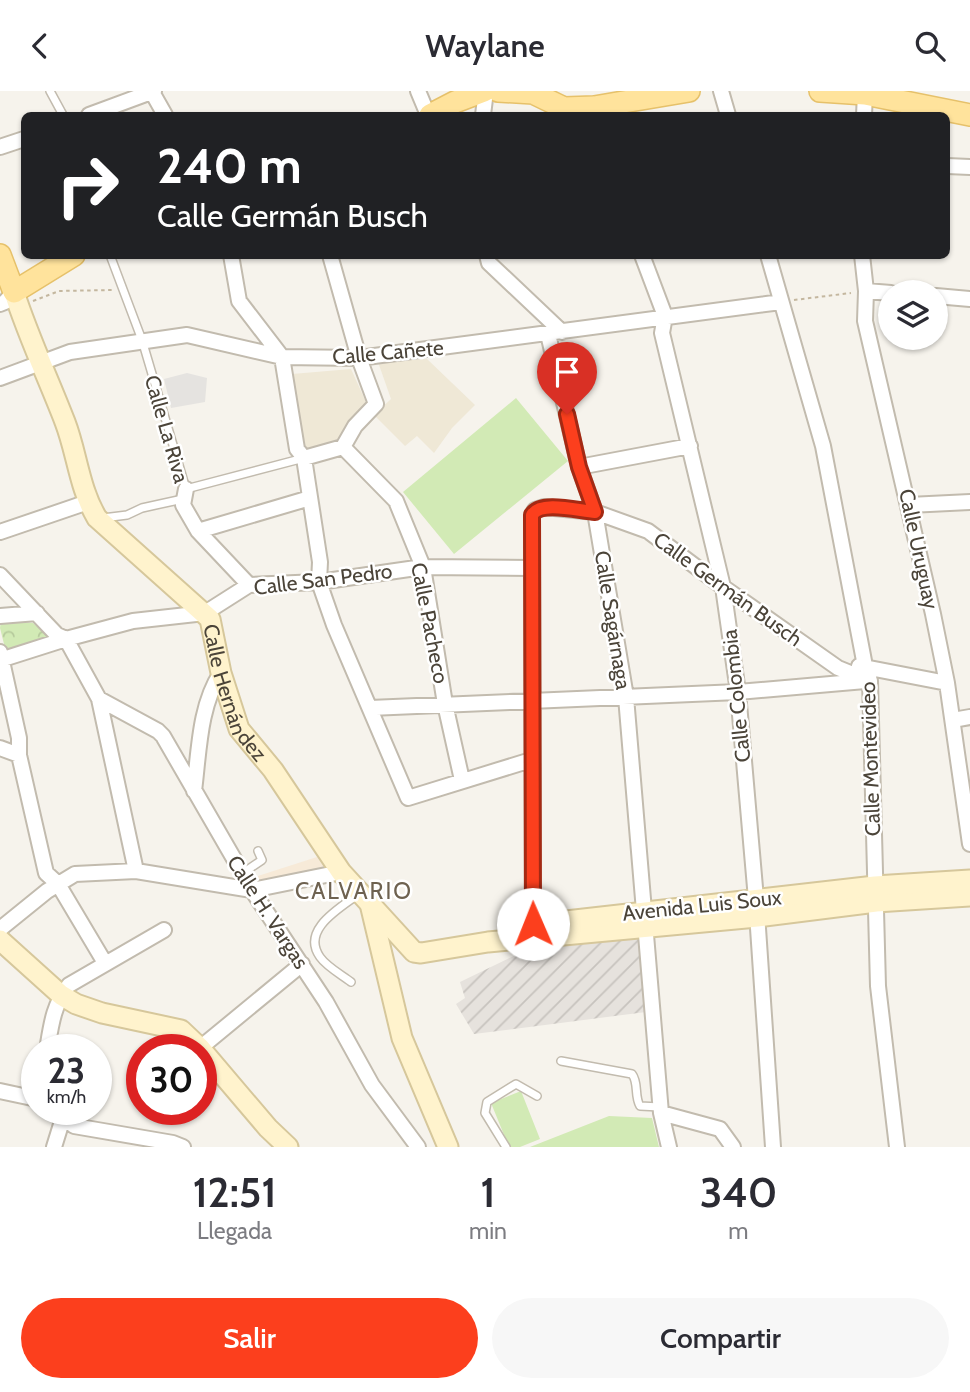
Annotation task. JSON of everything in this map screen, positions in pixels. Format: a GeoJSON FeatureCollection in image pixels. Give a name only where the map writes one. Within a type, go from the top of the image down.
{"type":"FeatureCollection","features":[{"type":"Feature","properties":{"kind":"main road"},"geometry":{"type":"LineString","coordinates":[[435,112],[485,91]]}},
{"type":"Feature","properties":{"kind":"main road"},"geometry":{"type":"LineString","coordinates":[[498,91],[533,93],[595,111],[652,94],[689,91]]}},
{"type":"Feature","properties":{"kind":"main road"},"geometry":{"type":"LineString","coordinates":[[820,91],[865,105],[938,112]]}},
{"type":"Feature","properties":{"kind":"main road"},"geometry":{"type":"LineString","coordinates":[[950,113],[970,115]]}},
{"type":"Feature","properties":{"kind":"main road"},"geometry":{"type":"LineString","coordinates":[[0,255],[11,301],[65,423],[92,510]]}},
{"type":"Feature","properties":{"kind":"main road"},"geometry":{"type":"LineString","coordinates":[[11,301],[69,259]]}},
{"type":"Feature","properties":{"kind":"main road","name":"Calle Hernández"},"geometry":{"type":"LineString","coordinates":[[92,510],[210,619],[221,673],[239,729],[274,770],[341,872],[365,898],[402,1038],[448,1147]]}},
{"type":"Feature","properties":{"kind":"main road","name":"Avenida Luis Soux"},"geometry":{"type":"LineString","coordinates":[[365,898],[414,952],[421,954],[488,941],[645,919],[876,894],[970,880]]}},
{"type":"Feature","properties":{"kind":"main road","name":"Avenida Luis Soux"},"geometry":{"type":"LineString","coordinates":[[876,894],[970,896]]}},
{"type":"Feature","properties":{"kind":"main road","name":"Avenida Luis Soux"},"geometry":{"type":"LineString","coordinates":[[438,950],[490,931],[533,924],[645,919]]}},
{"type":"Feature","properties":{"kind":"main road"},"geometry":{"type":"LineString","coordinates":[[0,940],[61,995],[76,1004],[102,1013],[181,1030],[185,1034]]}},
{"type":"Feature","properties":{"kind":"main road"},"geometry":{"type":"LineString","coordinates":[[217,1068],[268,1128],[288,1147]]}},
{"type":"Feature","properties":{"kind":"street"},"geometry":{"type":"LineString","coordinates":[[418,91],[428,112]]}},
{"type":"Feature","properties":{"kind":"street"},"geometry":{"type":"LineString","coordinates":[[483,112],[485,91]]}},
{"type":"Feature","properties":{"kind":"street"},"geometry":{"type":"LineString","coordinates":[[721,91],[727,112]]}},
{"type":"Feature","properties":{"kind":"street"},"geometry":{"type":"LineString","coordinates":[[96,112],[146,92],[163,112]]}},
{"type":"Feature","properties":{"kind":"street"},"geometry":{"type":"LineString","coordinates":[[0,148],[21,140]]}},
{"type":"Feature","properties":{"kind":"street"},"geometry":{"type":"LineString","coordinates":[[950,166],[970,167]]}},
{"type":"Feature","properties":{"kind":"street"},"geometry":{"type":"LineString","coordinates":[[231,259],[239,301],[282,357],[297,449],[304,458],[320,562],[319,582],[334,625],[408,798],[531,760]]}},
{"type":"Feature","properties":{"kind":"street"},"geometry":{"type":"LineString","coordinates":[[304,458],[343,447],[355,426],[376,404],[359,358],[331,259]]}},
{"type":"Feature","properties":{"kind":"street"},"geometry":{"type":"LineString","coordinates":[[488,259],[555,333]]}},
{"type":"Feature","properties":{"kind":"street","name":"Calle Colombia"},"geometry":{"type":"LineString","coordinates":[[644,259],[665,316],[662,333],[723,587],[738,692],[757,908],[773,1147]]}},
{"type":"Feature","properties":{"kind":"street","name":"Calle Montevideo"},"geometry":{"type":"LineString","coordinates":[[769,259],[823,446],[870,681],[878,986],[897,1147]]}},
{"type":"Feature","properties":{"kind":"street","name":"Calle Uruguay"},"geometry":{"type":"LineString","coordinates":[[862,259],[866,291],[865,321],[909,505],[947,683],[970,843]]}},
{"type":"Feature","properties":{"kind":"street"},"geometry":{"type":"LineString","coordinates":[[866,291],[878,292]]}},
{"type":"Feature","properties":{"kind":"street"},"geometry":{"type":"LineString","coordinates":[[948,297],[970,299]]}},
{"type":"Feature","properties":{"kind":"street","name":"Calle Cañete"},"geometry":{"type":"LineString","coordinates":[[0,379],[70,352],[187,335],[282,357],[359,358],[781,302]]}},
{"type":"Feature","properties":{"kind":"street","name":"Calle Sagárnaga"},"geometry":{"type":"LineString","coordinates":[[555,333],[579,467],[595,512],[626,697],[661,1110],[669,1147]]}},
{"type":"Feature","properties":{"kind":"street"},"geometry":{"type":"LineString","coordinates":[[579,467],[690,446]]}},
{"type":"Feature","properties":{"kind":"street","name":"Calle Pacheco"},"geometry":{"type":"LineString","coordinates":[[343,447],[396,501],[423,567],[445,703],[462,780]]}},
{"type":"Feature","properties":{"kind":"street","name":"Calle La Riva"},"geometry":{"type":"LineString","coordinates":[[185,494],[183,505],[198,531],[249,585]]}},
{"type":"Feature","properties":{"kind":"street"},"geometry":{"type":"LineString","coordinates":[[198,531],[310,498]]}},
{"type":"Feature","properties":{"kind":"street"},"geometry":{"type":"LineString","coordinates":[[909,505],[970,502]]}},
{"type":"Feature","properties":{"kind":"street","name":"Calle Germán Busch"},"geometry":{"type":"LineString","coordinates":[[533,924],[532,515],[535,510],[544,506],[595,512],[648,531],[838,668],[870,681]]}},
{"type":"Feature","properties":{"kind":"street"},"geometry":{"type":"LineString","coordinates":[[0,532],[92,510]]}},
{"type":"Feature","properties":{"kind":"street","name":"Calle San Pedro"},"geometry":{"type":"LineString","coordinates":[[1,657],[134,621],[205,613],[249,585],[319,582],[423,567],[532,568]]}},
{"type":"Feature","properties":{"kind":"street"},"geometry":{"type":"LineString","coordinates":[[0,575],[57,635],[66,639],[99,699],[136,871]]}},
{"type":"Feature","properties":{"kind":"street"},"geometry":{"type":"LineString","coordinates":[[0,616],[37,613]]}},
{"type":"Feature","properties":{"kind":"street"},"geometry":{"type":"LineString","coordinates":[[1,657],[19,738],[19,755],[46,873],[58,884],[105,963]]}},
{"type":"Feature","properties":{"kind":"street"},"geometry":{"type":"LineString","coordinates":[[838,668],[865,666],[947,683]]}},
{"type":"Feature","properties":{"kind":"street"},"geometry":{"type":"LineString","coordinates":[[194,791],[204,716],[214,683],[221,673]]}},
{"type":"Feature","properties":{"kind":"street"},"geometry":{"type":"LineString","coordinates":[[370,708],[738,692],[870,681]]}},
{"type":"Feature","properties":{"kind":"street","name":"Calle H. Vargas"},"geometry":{"type":"LineString","coordinates":[[99,699],[158,731],[242,874],[326,1002],[372,1085],[418,1147]]}},
{"type":"Feature","properties":{"kind":"street"},"geometry":{"type":"LineString","coordinates":[[953,720],[970,717]]}},
{"type":"Feature","properties":{"kind":"street"},"geometry":{"type":"LineString","coordinates":[[0,748],[19,755]]}},
{"type":"Feature","properties":{"kind":"street"},"geometry":{"type":"LineString","coordinates":[[0,929],[75,874],[136,871],[252,890],[341,872]]}},
{"type":"Feature","properties":{"kind":"street"},"geometry":{"type":"LineString","coordinates":[[50,1034],[54,1011],[69,985],[164,930]]}},
{"type":"Feature","properties":{"kind":"street"},"geometry":{"type":"LineString","coordinates":[[217,1034],[302,964]]}},
{"type":"Feature","properties":{"kind":"street"},"geometry":{"type":"LineString","coordinates":[[0,1091],[21,1096]]}},
{"type":"Feature","properties":{"kind":"street"},"geometry":{"type":"LineString","coordinates":[[661,1110],[720,1129],[733,1147]]}},
{"type":"Feature","properties":{"kind":"street"},"geometry":{"type":"LineString","coordinates":[[54,1147],[56,1125]]}},
{"type":"Feature","properties":{"kind":"street"},"geometry":{"type":"LineString","coordinates":[[74,1125],[183,1147]]}},
{"type":"Feature","properties":{"kind":"lane"},"geometry":{"type":"LineString","coordinates":[[50,91],[60,112]]}},
{"type":"Feature","properties":{"kind":"lane","name":"Calle La Riva"},"geometry":{"type":"LineString","coordinates":[[111,259],[142,340],[185,494]]}},
{"type":"Feature","properties":{"kind":"lane"},"geometry":{"type":"LineString","coordinates":[[92,510],[107,519],[127,515],[185,494],[304,458]]}},
{"type":"Feature","properties":{"kind":"lane"},"geometry":{"type":"LineString","coordinates":[[242,874],[262,860],[258,851]]}},
{"type":"Feature","properties":{"kind":"lane"},"geometry":{"type":"LineString","coordinates":[[351,982],[321,958],[316,936],[321,924],[365,898]]}},
{"type":"Feature","properties":{"kind":"lane"},"geometry":{"type":"LineString","coordinates":[[561,1061],[632,1074],[640,1106],[661,1110]]}},
{"type":"Feature","properties":{"kind":"lane"},"geometry":{"type":"LineString","coordinates":[[506,1147],[485,1113],[487,1102],[516,1084],[537,1096]]}},
{"type":"Feature","properties":{"kind":"path"},"geometry":{"type":"LineString","coordinates":[[11,301],[59,291],[122,289]]}},
{"type":"Feature","properties":{"kind":"path"},"geometry":{"type":"LineString","coordinates":[[781,302],[866,291]]}},
{"type":"Feature","properties":{"kind":"shaded area"},"geometry":{"type":"Polygon","coordinates":[[[427,359],[475,405],[452,428],[434,453],[417,436],[405,446],[374,415],[391,399],[378,362],[427,359]]]}},
{"type":"Feature","properties":{"kind":"shaded area"},"geometry":{"type":"Polygon","coordinates":[[[351,369],[366,402],[348,425],[341,442],[311,450],[301,446],[292,374],[351,369]]]}},
{"type":"Feature","properties":{"kind":"shaded area"},"geometry":{"type":"Polygon","coordinates":[[[187,373],[207,378],[205,402],[171,408],[164,379],[187,373]]]}},
{"type":"Feature","properties":{"kind":"shaded area"},"geometry":{"type":"Polygon","coordinates":[[[317,857],[325,869],[255,884],[252,878],[317,857]]]}},
{"type":"Feature","properties":{"kind":"shaded area"},"geometry":{"type":"Polygon","coordinates":[[[635,936],[639,939],[646,1012],[474,1034],[456,1004],[465,998],[460,982],[518,954],[519,943],[635,936]]]}},
{"type":"Feature","properties":{"kind":"green space"},"geometry":{"type":"Polygon","coordinates":[[[516,398],[568,461],[454,554],[403,492],[516,398]]]}},
{"type":"Feature","properties":{"kind":"green space"},"geometry":{"type":"Polygon","coordinates":[[[1,620],[33,623],[52,639],[6,652],[0,628],[1,620]]]}},
{"type":"Feature","properties":{"kind":"green space"},"geometry":{"type":"Polygon","coordinates":[[[521,1091],[540,1139],[520,1147],[509,1147],[491,1103],[521,1091]]]}},
{"type":"Feature","properties":{"kind":"green space"},"geometry":{"type":"Polygon","coordinates":[[[609,1116],[652,1118],[659,1147],[530,1147],[609,1116]]]}},
{"type":"Feature","properties":{"kind":"district","name":"CALVARIO"},"geometry":{"type":"Point","coordinates":[354,891]}},
{"type":"Feature","properties":{"kind":"route"},"geometry":{"type":"LineString","coordinates":[[533,924],[532,515],[535,510],[544,506],[595,512],[579,467],[567,414]]}}]}
